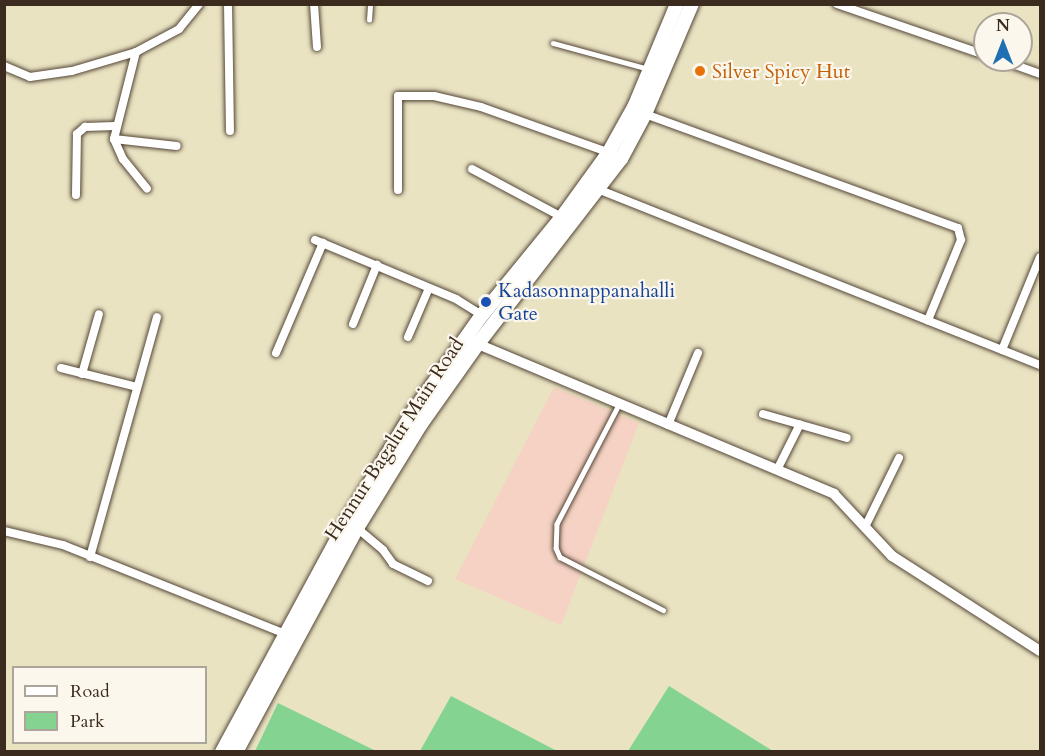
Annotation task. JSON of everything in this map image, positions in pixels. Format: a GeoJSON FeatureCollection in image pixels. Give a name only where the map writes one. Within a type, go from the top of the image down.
{"type":"FeatureCollection","features":[{"type":"Feature","properties":{"kind":"main road","name":"Hennur Bagalur Main Road"},"geometry":{"type":"LineString","coordinates":[[236,752],[289,635],[421,424],[477,345],[600,190],[677,4]]}},
{"type":"Feature","properties":{"kind":"main road","name":"Hennur Bagalur Main Road"},"geometry":{"type":"LineString","coordinates":[[222,752],[289,635],[383,461],[465,337],[615,156],[645,114],[692,4]]}},
{"type":"Feature","properties":{"kind":"street"},"geometry":{"type":"LineString","coordinates":[[4,66],[30,77],[72,71],[136,52],[179,29],[199,4]]}},
{"type":"Feature","properties":{"kind":"street"},"geometry":{"type":"LineString","coordinates":[[228,4],[230,131]]}},
{"type":"Feature","properties":{"kind":"street"},"geometry":{"type":"LineString","coordinates":[[314,4],[317,47]]}},
{"type":"Feature","properties":{"kind":"street"},"geometry":{"type":"LineString","coordinates":[[837,4],[973,51]]}},
{"type":"Feature","properties":{"kind":"street"},"geometry":{"type":"LineString","coordinates":[[136,52],[114,139],[123,159],[147,189]]}},
{"type":"Feature","properties":{"kind":"street"},"geometry":{"type":"LineString","coordinates":[[398,190],[398,96],[434,96],[481,107],[615,156]]}},
{"type":"Feature","properties":{"kind":"street"},"geometry":{"type":"LineString","coordinates":[[645,114],[958,228],[961,240],[928,320]]}},
{"type":"Feature","properties":{"kind":"street"},"geometry":{"type":"LineString","coordinates":[[76,195],[77,134],[85,127],[116,126]]}},
{"type":"Feature","properties":{"kind":"street"},"geometry":{"type":"LineString","coordinates":[[114,139],[177,146]]}},
{"type":"Feature","properties":{"kind":"street"},"geometry":{"type":"LineString","coordinates":[[472,169],[562,218]]}},
{"type":"Feature","properties":{"kind":"street"},"geometry":{"type":"LineString","coordinates":[[600,190],[1041,365]]}},
{"type":"Feature","properties":{"kind":"street"},"geometry":{"type":"LineString","coordinates":[[276,352],[319,241],[429,288],[482,315]]}},
{"type":"Feature","properties":{"kind":"street"},"geometry":{"type":"LineString","coordinates":[[1002,350],[1041,257]]}},
{"type":"Feature","properties":{"kind":"street"},"geometry":{"type":"LineString","coordinates":[[353,324],[377,265]]}},
{"type":"Feature","properties":{"kind":"street"},"geometry":{"type":"LineString","coordinates":[[408,337],[429,288]]}},
{"type":"Feature","properties":{"kind":"street"},"geometry":{"type":"LineString","coordinates":[[82,374],[99,314]]}},
{"type":"Feature","properties":{"kind":"street"},"geometry":{"type":"LineString","coordinates":[[90,557],[157,316]]}},
{"type":"Feature","properties":{"kind":"street"},"geometry":{"type":"LineString","coordinates":[[465,337],[477,345],[834,494],[892,556],[1041,651]]}},
{"type":"Feature","properties":{"kind":"street"},"geometry":{"type":"LineString","coordinates":[[668,425],[699,352]]}},
{"type":"Feature","properties":{"kind":"street"},"geometry":{"type":"LineString","coordinates":[[61,368],[137,387]]}},
{"type":"Feature","properties":{"kind":"street"},"geometry":{"type":"LineString","coordinates":[[763,414],[848,438]]}},
{"type":"Feature","properties":{"kind":"street"},"geometry":{"type":"LineString","coordinates":[[777,470],[800,424]]}},
{"type":"Feature","properties":{"kind":"street"},"geometry":{"type":"LineString","coordinates":[[865,526],[899,458]]}},
{"type":"Feature","properties":{"kind":"street"},"geometry":{"type":"LineString","coordinates":[[357,528],[383,550],[393,564],[428,581]]}},
{"type":"Feature","properties":{"kind":"street"},"geometry":{"type":"LineString","coordinates":[[4,531],[63,544],[90,557],[289,635]]}},
{"type":"Feature","properties":{"kind":"lane"},"geometry":{"type":"LineString","coordinates":[[369,20],[370,4]]}},
{"type":"Feature","properties":{"kind":"lane"},"geometry":{"type":"LineString","coordinates":[[553,43],[650,70]]}},
{"type":"Feature","properties":{"kind":"lane"},"geometry":{"type":"LineString","coordinates":[[619,405],[557,524],[556,548],[560,557],[663,610]]}},
{"type":"Feature","properties":{"kind":"shaded area"},"geometry":{"type":"Polygon","coordinates":[[[554,387],[639,423],[561,625],[455,579],[554,387]]]}},
{"type":"Feature","properties":{"kind":"green space"},"geometry":{"type":"Polygon","coordinates":[[[669,686],[773,751],[628,751],[669,686]]]}},
{"type":"Feature","properties":{"kind":"green space"},"geometry":{"type":"Polygon","coordinates":[[[451,696],[557,751],[420,751],[451,696]]]}},
{"type":"Feature","properties":{"kind":"green space"},"geometry":{"type":"Polygon","coordinates":[[[278,703],[376,751],[255,751],[278,703]]]}},
{"type":"Feature","properties":{"kind":"place","name":"Silver Spicy Hut"},"geometry":{"type":"Point","coordinates":[700,71]}},
{"type":"Feature","properties":{"kind":"place","name":"Kadasonnappanahalli Gate"},"geometry":{"type":"Point","coordinates":[486,302]}}]}
